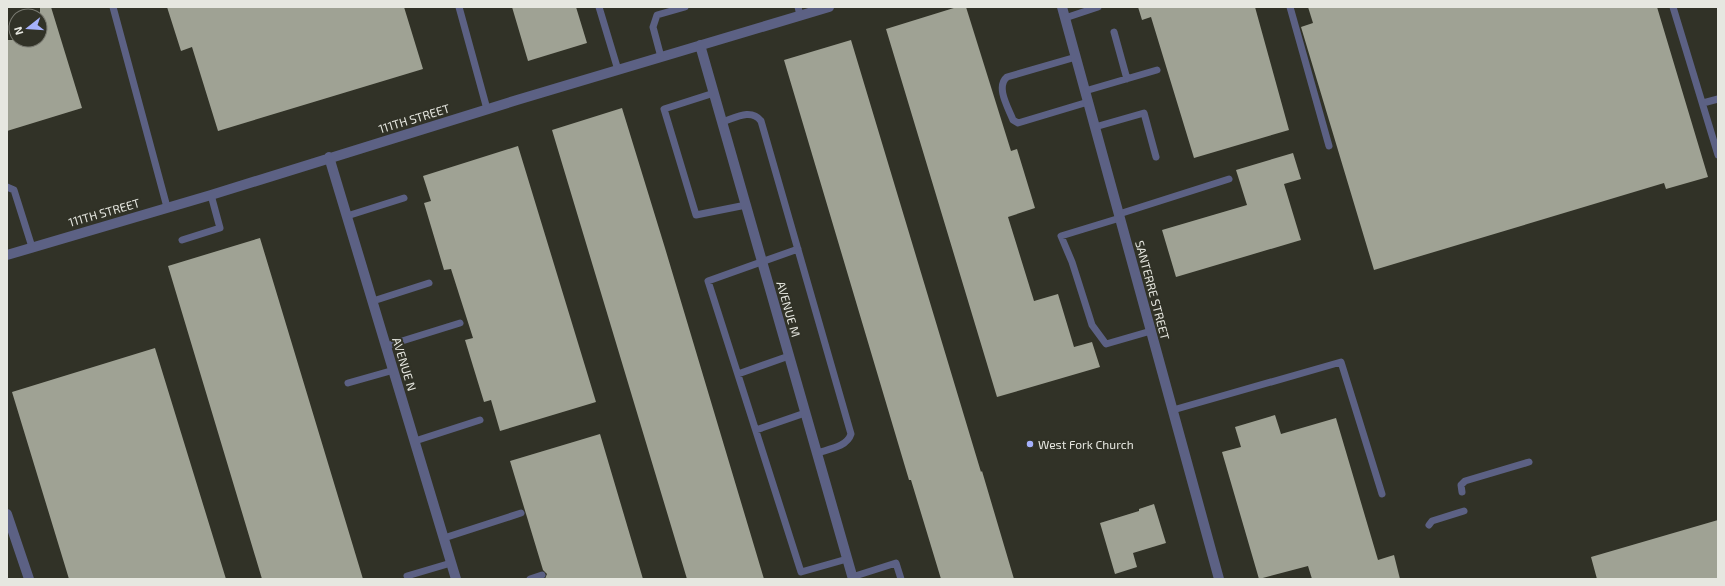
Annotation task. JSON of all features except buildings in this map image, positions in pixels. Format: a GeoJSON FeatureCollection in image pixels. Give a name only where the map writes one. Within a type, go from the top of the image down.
{"type":"FeatureCollection","features":[{"type":"Feature","properties":{"kind":"street","name":"111TH STREET"},"geometry":{"type":"LineString","coordinates":[[7,255],[211,195],[329,157],[700,45],[799,11],[829,7]]}},
{"type":"Feature","properties":{"kind":"street","name":"SANTERRE STREET"},"geometry":{"type":"LineString","coordinates":[[1062,7],[1219,579]]}},
{"type":"Feature","properties":{"kind":"street","name":"AVENUE M"},"geometry":{"type":"LineString","coordinates":[[700,45],[853,578]]}},
{"type":"Feature","properties":{"kind":"street","name":"AVENUE N"},"geometry":{"type":"LineString","coordinates":[[329,157],[456,579]]}},
{"type":"Feature","properties":{"kind":"street"},"geometry":{"type":"LineString","coordinates":[[7,514],[28,579]]}},
{"type":"Feature","properties":{"kind":"lane"},"geometry":{"type":"LineString","coordinates":[[113,7],[167,207]]}},
{"type":"Feature","properties":{"kind":"lane"},"geometry":{"type":"LineString","coordinates":[[459,7],[487,109]]}},
{"type":"Feature","properties":{"kind":"lane"},"geometry":{"type":"LineString","coordinates":[[599,7],[618,70]]}},
{"type":"Feature","properties":{"kind":"lane"},"geometry":{"type":"LineString","coordinates":[[661,57],[653,27],[657,15],[685,7]]}},
{"type":"Feature","properties":{"kind":"lane"},"geometry":{"type":"LineString","coordinates":[[1065,18],[1098,7]]}},
{"type":"Feature","properties":{"kind":"lane"},"geometry":{"type":"LineString","coordinates":[[1290,7],[1329,146]]}},
{"type":"Feature","properties":{"kind":"lane"},"geometry":{"type":"LineString","coordinates":[[1673,7],[1718,155]]}},
{"type":"Feature","properties":{"kind":"lane"},"geometry":{"type":"LineString","coordinates":[[1114,32],[1127,79]]}},
{"type":"Feature","properties":{"kind":"lane"},"geometry":{"type":"LineString","coordinates":[[1076,57],[1007,77],[1003,80],[1001,88],[1013,120],[1018,122],[1088,102]]}},
{"type":"Feature","properties":{"kind":"lane"},"geometry":{"type":"LineString","coordinates":[[1085,91],[1157,70]]}},
{"type":"Feature","properties":{"kind":"lane"},"geometry":{"type":"LineString","coordinates":[[714,93],[664,109],[696,215],[746,206]]}},
{"type":"Feature","properties":{"kind":"lane"},"geometry":{"type":"LineString","coordinates":[[1703,103],[1718,99]]}},
{"type":"Feature","properties":{"kind":"lane"},"geometry":{"type":"LineString","coordinates":[[722,122],[750,113],[756,115],[761,121],[798,249],[851,434],[849,440],[842,445],[817,453]]}},
{"type":"Feature","properties":{"kind":"lane"},"geometry":{"type":"LineString","coordinates":[[1095,127],[1144,113],[1156,157]]}},
{"type":"Feature","properties":{"kind":"lane"},"geometry":{"type":"LineString","coordinates":[[1151,331],[1106,344],[1092,325],[1072,262],[1061,236],[1229,179]]}},
{"type":"Feature","properties":{"kind":"lane"},"geometry":{"type":"LineString","coordinates":[[7,187],[14,190],[32,247]]}},
{"type":"Feature","properties":{"kind":"lane"},"geometry":{"type":"LineString","coordinates":[[182,240],[220,228],[211,195]]}},
{"type":"Feature","properties":{"kind":"lane"},"geometry":{"type":"LineString","coordinates":[[347,216],[404,198]]}},
{"type":"Feature","properties":{"kind":"lane"},"geometry":{"type":"LineString","coordinates":[[798,249],[762,260],[708,280],[801,572],[847,559]]}},
{"type":"Feature","properties":{"kind":"lane"},"geometry":{"type":"LineString","coordinates":[[373,301],[429,283]]}},
{"type":"Feature","properties":{"kind":"lane"},"geometry":{"type":"LineString","coordinates":[[386,346],[460,323]]}},
{"type":"Feature","properties":{"kind":"lane"},"geometry":{"type":"LineString","coordinates":[[738,374],[789,356]]}},
{"type":"Feature","properties":{"kind":"lane"},"geometry":{"type":"LineString","coordinates":[[1173,410],[1341,362],[1382,494]]}},
{"type":"Feature","properties":{"kind":"lane"},"geometry":{"type":"LineString","coordinates":[[348,383],[394,370]]}},
{"type":"Feature","properties":{"kind":"lane"},"geometry":{"type":"LineString","coordinates":[[756,430],[805,413]]}},
{"type":"Feature","properties":{"kind":"lane"},"geometry":{"type":"LineString","coordinates":[[415,441],[480,420]]}},
{"type":"Feature","properties":{"kind":"lane"},"geometry":{"type":"LineString","coordinates":[[1462,492],[1461,485],[1465,481],[1529,462]]}},
{"type":"Feature","properties":{"kind":"lane"},"geometry":{"type":"LineString","coordinates":[[1429,525],[1432,521],[1464,511]]}},
{"type":"Feature","properties":{"kind":"lane"},"geometry":{"type":"LineString","coordinates":[[444,538],[521,513]]}},
{"type":"Feature","properties":{"kind":"lane"},"geometry":{"type":"LineString","coordinates":[[407,576],[451,563]]}},
{"type":"Feature","properties":{"kind":"lane"},"geometry":{"type":"LineString","coordinates":[[853,578],[896,563],[901,579]]}},
{"type":"Feature","properties":{"kind":"lane"},"geometry":{"type":"LineString","coordinates":[[530,579],[542,575]]}},
{"type":"Feature","properties":{"kind":"place","name":"West Fork Church"},"geometry":{"type":"Point","coordinates":[1030,444]}}]}
